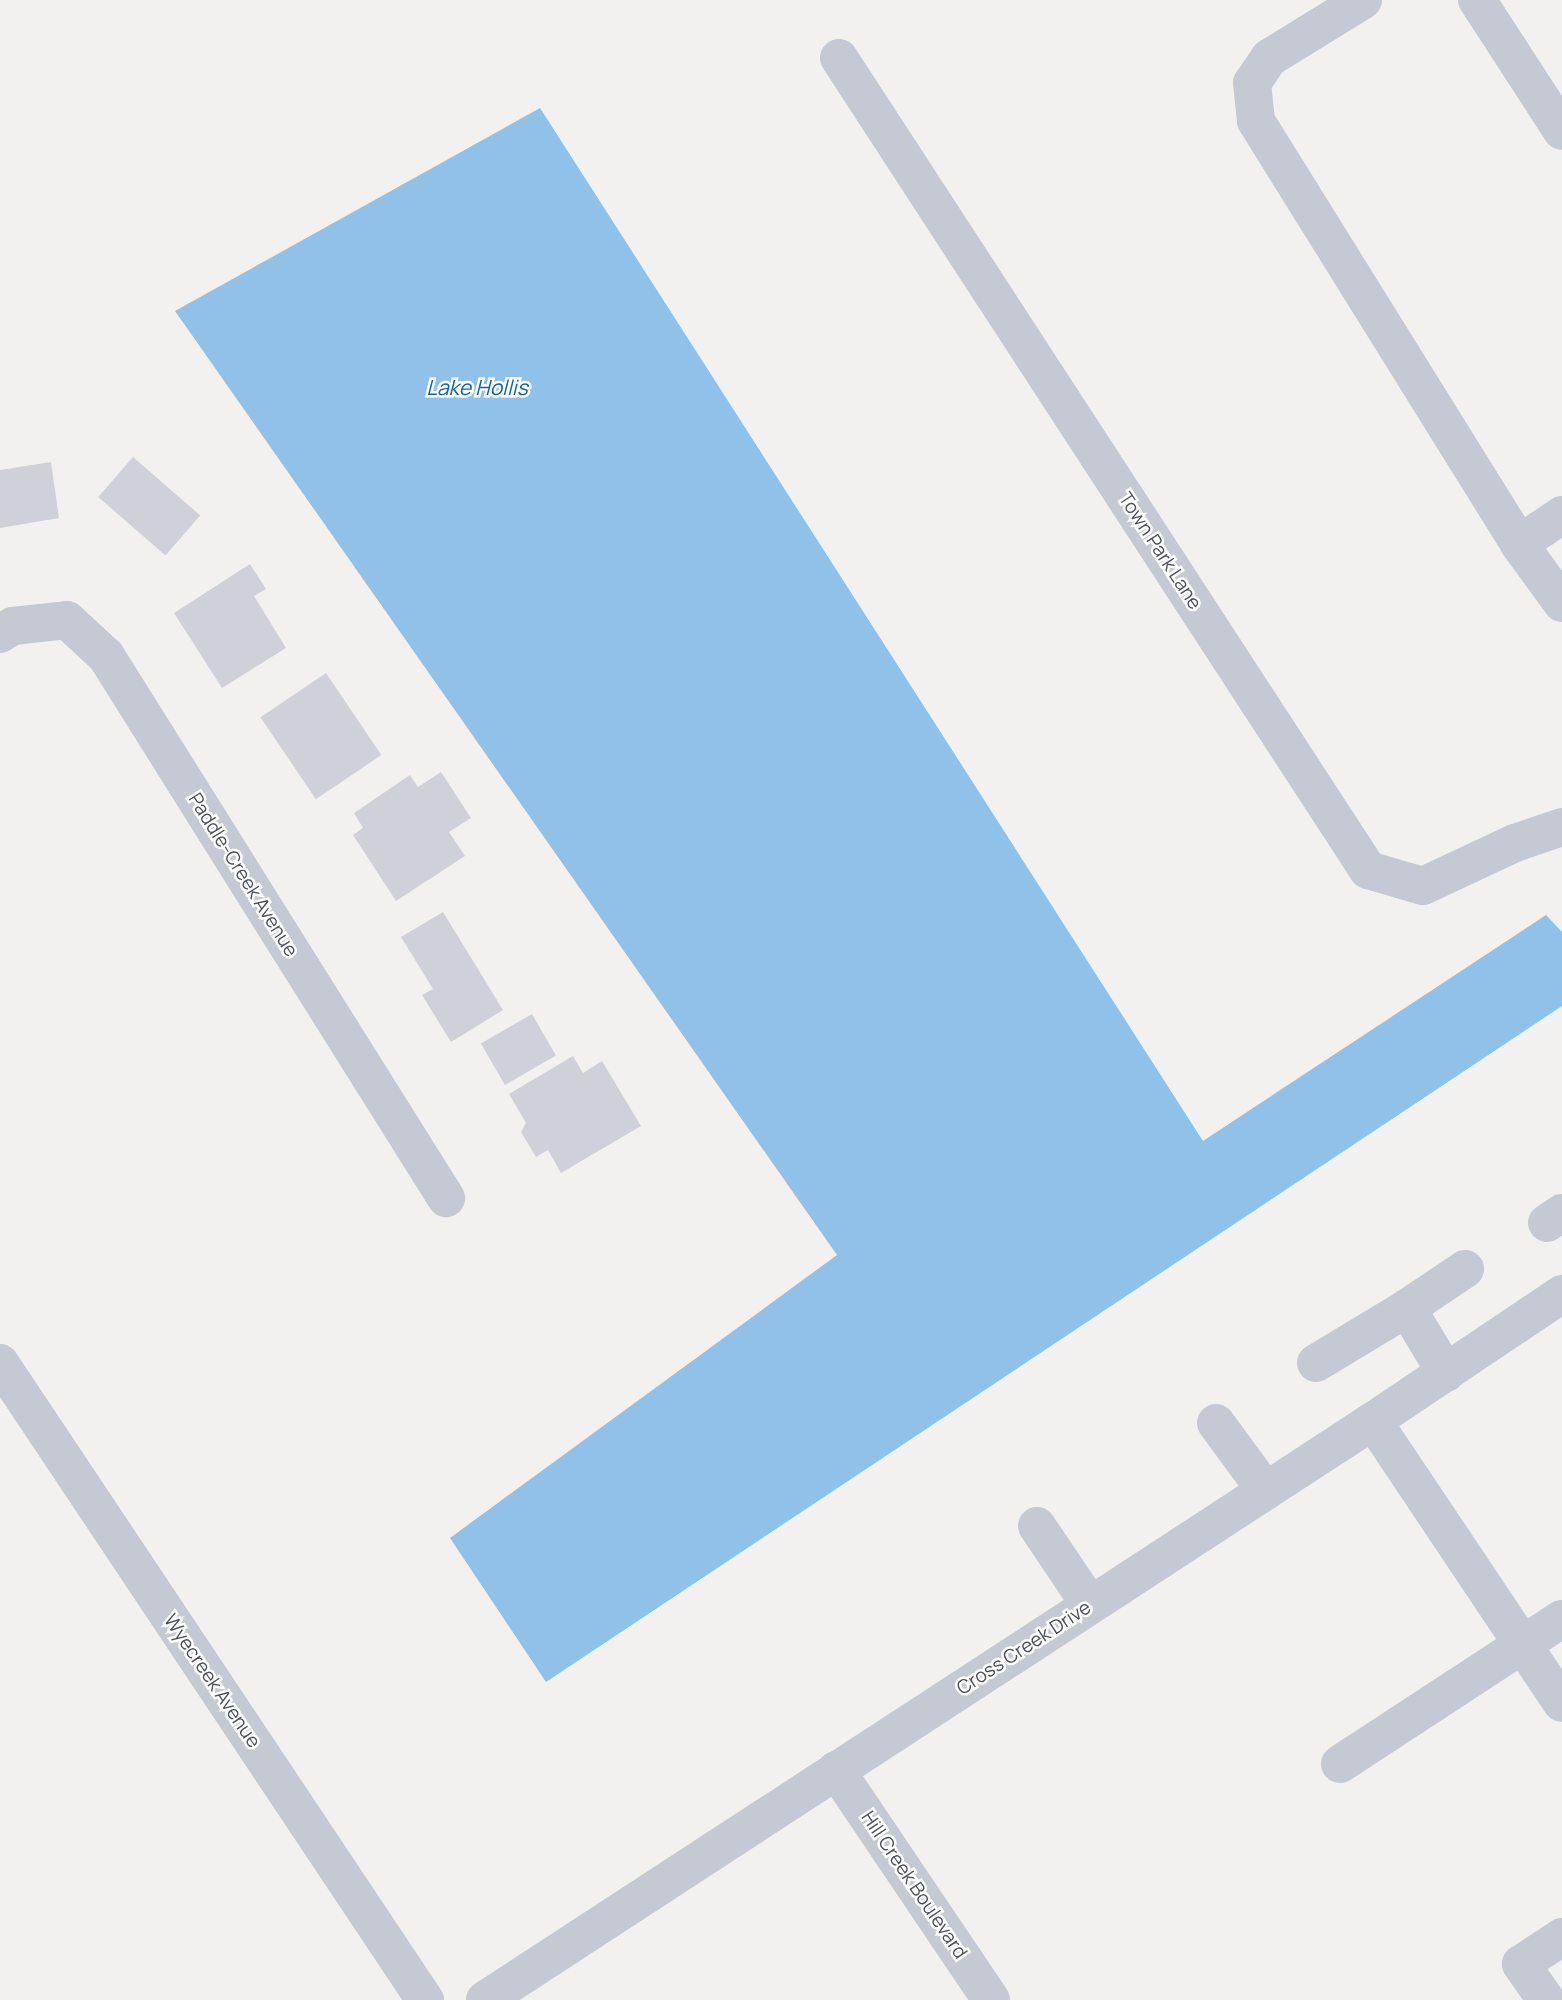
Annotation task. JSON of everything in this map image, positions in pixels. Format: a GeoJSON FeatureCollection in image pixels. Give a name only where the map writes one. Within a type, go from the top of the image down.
{"type":"FeatureCollection","features":[{"type":"Feature","properties":{"kind":"street"},"geometry":{"type":"LineString","coordinates":[[1363,0],[1269,58],[1252,83],[1256,121],[1519,544],[1562,603]]}},
{"type":"Feature","properties":{"kind":"street"},"geometry":{"type":"LineString","coordinates":[[1477,0],[1562,131]]}},
{"type":"Feature","properties":{"kind":"street","name":"Town Park Lane"},"geometry":{"type":"LineString","coordinates":[[839,58],[1368,870],[1423,886],[1515,843],[1562,827]]}},
{"type":"Feature","properties":{"kind":"street"},"geometry":{"type":"LineString","coordinates":[[1519,544],[1562,515]]}},
{"type":"Feature","properties":{"kind":"street","name":"Paddle-Creek Avenue"},"geometry":{"type":"LineString","coordinates":[[0,634],[13,626],[67,620],[106,656],[446,1198]]}},
{"type":"Feature","properties":{"kind":"street"},"geometry":{"type":"LineString","coordinates":[[1317,1363],[1465,1269]]}},
{"type":"Feature","properties":{"kind":"street","name":"Cross Creek Drive"},"geometry":{"type":"LineString","coordinates":[[485,2000],[1373,1421],[1562,1294]]}},
{"type":"Feature","properties":{"kind":"street"},"geometry":{"type":"LineString","coordinates":[[1407,1308],[1446,1373]]}},
{"type":"Feature","properties":{"kind":"street","name":"Wyecreek Avenue"},"geometry":{"type":"LineString","coordinates":[[0,1363],[425,2000]]}},
{"type":"Feature","properties":{"kind":"street"},"geometry":{"type":"LineString","coordinates":[[1373,1421],[1562,1703]]}},
{"type":"Feature","properties":{"kind":"street"},"geometry":{"type":"LineString","coordinates":[[1216,1423],[1266,1491]]}},
{"type":"Feature","properties":{"kind":"street"},"geometry":{"type":"LineString","coordinates":[[1037,1526],[1090,1605]]}},
{"type":"Feature","properties":{"kind":"street"},"geometry":{"type":"LineString","coordinates":[[1340,1764],[1562,1619]]}},
{"type":"Feature","properties":{"kind":"street","name":"Hill Creek Boulevard"},"geometry":{"type":"LineString","coordinates":[[836,1770],[991,2000]]}},
{"type":"Feature","properties":{"kind":"street"},"geometry":{"type":"LineString","coordinates":[[1546,2000],[1521,1964],[1562,1937]]}},
{"type":"Feature","properties":{"kind":"water","name":"Lake Hollis"},"geometry":{"type":"Polygon","coordinates":[[[540,108],[1203,1141],[1546,915],[1562,932],[1562,1006],[546,1682],[450,1538],[837,1255],[175,311],[540,108]]]}},
{"type":"Feature","properties":{"kind":"building"},"geometry":{"type":"Polygon","coordinates":[[[133,457],[200,515],[165,555],[98,497],[133,457]]]}},
{"type":"Feature","properties":{"kind":"building"},"geometry":{"type":"Polygon","coordinates":[[[51,462],[59,518],[0,528],[0,470],[51,462]]]}},
{"type":"Feature","properties":{"kind":"building"},"geometry":{"type":"Polygon","coordinates":[[[250,564],[266,589],[254,596],[286,648],[222,688],[174,613],[250,564]]]}},
{"type":"Feature","properties":{"kind":"building"},"geometry":{"type":"Polygon","coordinates":[[[326,673],[381,755],[316,799],[261,717],[326,673]]]}},
{"type":"Feature","properties":{"kind":"building"},"geometry":{"type":"Polygon","coordinates":[[[441,772],[471,818],[449,832],[465,856],[396,901],[353,835],[363,828],[354,813],[410,775],[418,787],[441,772]]]}},
{"type":"Feature","properties":{"kind":"building"},"geometry":{"type":"Polygon","coordinates":[[[443,912],[503,1010],[451,1042],[422,995],[433,989],[401,937],[443,912]]]}},
{"type":"Feature","properties":{"kind":"building"},"geometry":{"type":"Polygon","coordinates":[[[532,1014],[556,1056],[505,1085],[481,1044],[532,1014]]]}},
{"type":"Feature","properties":{"kind":"building"},"geometry":{"type":"Polygon","coordinates":[[[573,1056],[583,1073],[602,1061],[641,1126],[561,1173],[548,1150],[536,1157],[521,1132],[526,1123],[509,1094],[573,1056]]]}}]}
